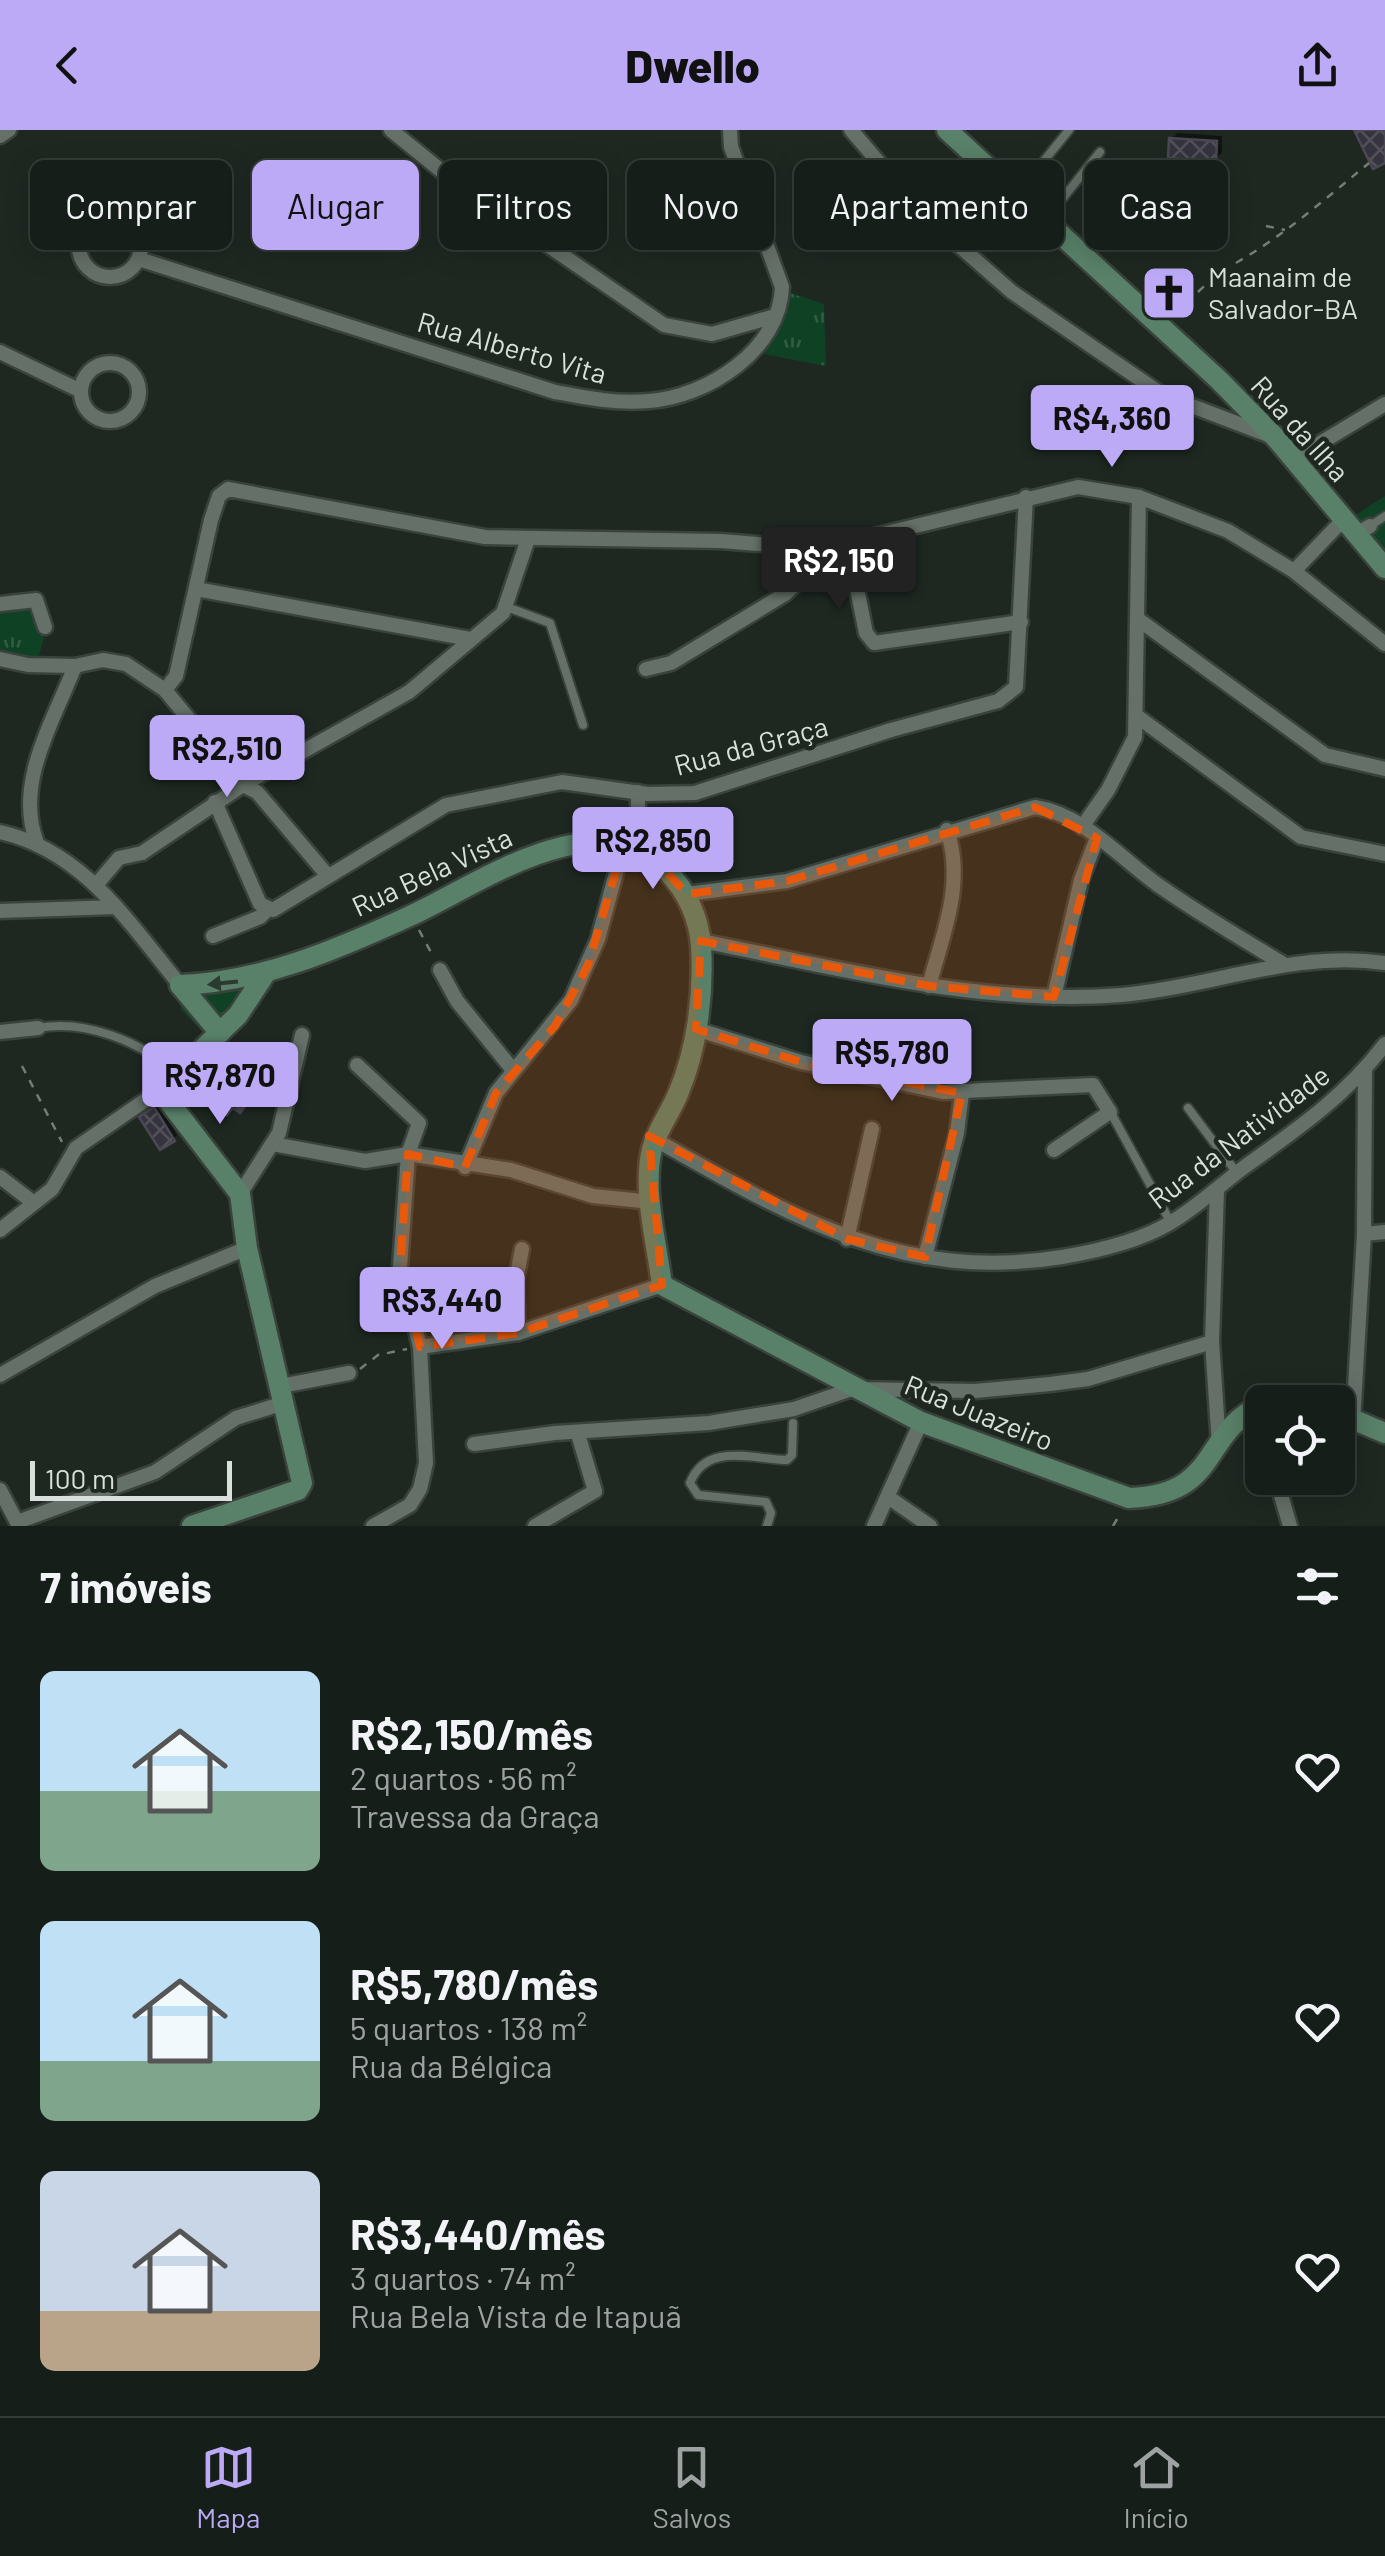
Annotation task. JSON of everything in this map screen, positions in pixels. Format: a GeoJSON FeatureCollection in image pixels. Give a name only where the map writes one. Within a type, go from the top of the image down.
{"type":"FeatureCollection","features":[{"type":"Feature","properties":{"kind":"main road","name":"Rua da Ilha"},"geometry":{"type":"LineString","coordinates":[[947,130],[980,160]]}},
{"type":"Feature","properties":{"kind":"main road","name":"Rua da Ilha"},"geometry":{"type":"LineString","coordinates":[[1064,237],[1275,437],[1357,526],[1385,568]]}},
{"type":"Feature","properties":{"kind":"main road","name":"Rua Bela Vista"},"geometry":{"type":"LineString","coordinates":[[180,986],[222,984],[266,974],[412,915],[512,862],[566,847],[630,849]]}},
{"type":"Feature","properties":{"kind":"main road"},"geometry":{"type":"LineString","coordinates":[[630,849],[653,858],[687,894],[701,941],[696,1029],[684,1078],[656,1140],[650,1166],[662,1285]]}},
{"type":"Feature","properties":{"kind":"main road"},"geometry":{"type":"LineString","coordinates":[[192,1526],[294,1492],[301,1487],[302,1480],[247,1248],[240,1194],[160,1090],[220,1034],[266,974]]}},
{"type":"Feature","properties":{"kind":"main road"},"geometry":{"type":"LineString","coordinates":[[180,986],[220,1034]]}},
{"type":"Feature","properties":{"kind":"main road","name":"Rua Juazeiro"},"geometry":{"type":"LineString","coordinates":[[662,1285],[921,1422],[1129,1498],[1156,1497],[1178,1489],[1206,1466],[1219,1446],[1245,1421]]}},
{"type":"Feature","properties":{"kind":"main road"},"geometry":{"type":"LineString","coordinates":[[1355,1422],[1385,1433]]}},
{"type":"Feature","properties":{"kind":"street"},"geometry":{"type":"LineString","coordinates":[[0,136],[10,130]]}},
{"type":"Feature","properties":{"kind":"street"},"geometry":{"type":"LineString","coordinates":[[391,131],[450,178],[664,325],[712,334],[775,316],[782,287],[732,146],[730,130]]}},
{"type":"Feature","properties":{"kind":"street"},"geometry":{"type":"LineString","coordinates":[[851,130],[923,214],[1012,292],[1163,395],[1275,437]]}},
{"type":"Feature","properties":{"kind":"street"},"geometry":{"type":"LineString","coordinates":[[120,216],[137,229],[138,259],[124,274],[104,277],[81,258],[79,238],[91,221],[120,216]]}},
{"type":"Feature","properties":{"kind":"street","name":"Rua Alberto Vita"},"geometry":{"type":"LineString","coordinates":[[138,259],[555,392],[609,402],[652,402],[690,394],[752,353],[775,316]]}},
{"type":"Feature","properties":{"kind":"street"},"geometry":{"type":"LineString","coordinates":[[0,352],[81,391],[94,416],[112,422],[130,414],[140,388],[131,372],[114,363],[88,374],[81,391]]}},
{"type":"Feature","properties":{"kind":"street"},"geometry":{"type":"LineString","coordinates":[[1294,459],[1385,404]]}},
{"type":"Feature","properties":{"kind":"street"},"geometry":{"type":"LineString","coordinates":[[165,690],[176,676],[220,496],[233,489],[413,526],[528,539],[721,542],[820,549],[1026,496],[1078,488],[1139,496],[1228,531],[1294,571],[1385,644]]}},
{"type":"Feature","properties":{"kind":"street","name":"Rua da Graça"},"geometry":{"type":"LineString","coordinates":[[213,936],[260,918],[264,907],[328,876],[446,805],[562,782],[638,792],[695,793],[891,730],[998,701],[1016,687],[1026,496]]}},
{"type":"Feature","properties":{"kind":"street"},"geometry":{"type":"LineString","coordinates":[[1082,826],[1131,751],[1138,717],[1139,496]]}},
{"type":"Feature","properties":{"kind":"street"},"geometry":{"type":"LineString","coordinates":[[1294,571],[1357,526]]}},
{"type":"Feature","properties":{"kind":"street"},"geometry":{"type":"LineString","coordinates":[[96,885],[119,858],[142,853],[243,785],[408,692],[507,607],[528,539]]}},
{"type":"Feature","properties":{"kind":"street"},"geometry":{"type":"LineString","coordinates":[[847,540],[866,632],[874,643],[1021,622]]}},
{"type":"Feature","properties":{"kind":"street"},"geometry":{"type":"LineString","coordinates":[[646,670],[672,663],[786,594],[802,579],[820,549]]}},
{"type":"Feature","properties":{"kind":"street"},"geometry":{"type":"LineString","coordinates":[[196,589],[470,639]]}},
{"type":"Feature","properties":{"kind":"street"},"geometry":{"type":"LineString","coordinates":[[0,604],[36,600],[45,627]]}},
{"type":"Feature","properties":{"kind":"street"},"geometry":{"type":"LineString","coordinates":[[1139,620],[1325,756],[1385,768]]}},
{"type":"Feature","properties":{"kind":"street"},"geometry":{"type":"LineString","coordinates":[[0,659],[74,666],[119,662],[165,690],[243,785],[257,792],[328,876]]}},
{"type":"Feature","properties":{"kind":"street"},"geometry":{"type":"LineString","coordinates":[[36,840],[28,804],[33,772],[74,666]]}},
{"type":"Feature","properties":{"kind":"street"},"geometry":{"type":"LineString","coordinates":[[1138,717],[1301,838],[1385,854]]}},
{"type":"Feature","properties":{"kind":"street"},"geometry":{"type":"LineString","coordinates":[[466,1167],[490,1104],[513,1070],[546,1037],[571,1000],[630,849],[638,792]]}},
{"type":"Feature","properties":{"kind":"street"},"geometry":{"type":"LineString","coordinates":[[215,802],[264,907]]}},
{"type":"Feature","properties":{"kind":"street"},"geometry":{"type":"LineString","coordinates":[[687,894],[787,881],[947,830],[1035,808],[1052,810],[1082,826],[1202,915],[1282,963]]}},
{"type":"Feature","properties":{"kind":"street"},"geometry":{"type":"LineString","coordinates":[[928,986],[955,892],[955,854],[947,830]]}},
{"type":"Feature","properties":{"kind":"street"},"geometry":{"type":"LineString","coordinates":[[0,832],[36,840],[96,885],[180,986]]}},
{"type":"Feature","properties":{"kind":"street"},"geometry":{"type":"LineString","coordinates":[[1054,998],[1081,880],[1097,838]]}},
{"type":"Feature","properties":{"kind":"street"},"geometry":{"type":"LineString","coordinates":[[0,912],[116,907]]}},
{"type":"Feature","properties":{"kind":"street"},"geometry":{"type":"LineString","coordinates":[[701,941],[928,986],[1054,998],[1200,985],[1282,963],[1351,958],[1385,964]]}},
{"type":"Feature","properties":{"kind":"street"},"geometry":{"type":"LineString","coordinates":[[440,970],[457,1000],[513,1070]]}},
{"type":"Feature","properties":{"kind":"street"},"geometry":{"type":"LineString","coordinates":[[0,1032],[38,1028]]}},
{"type":"Feature","properties":{"kind":"street"},"geometry":{"type":"LineString","coordinates":[[696,1029],[801,1062],[962,1094],[1088,1084],[1097,1089],[1110,1112],[1054,1150]]}},
{"type":"Feature","properties":{"kind":"street"},"geometry":{"type":"LineString","coordinates":[[240,1194],[273,1144],[283,1121],[302,1036]]}},
{"type":"Feature","properties":{"kind":"street","name":"Rua da Natividade"},"geometry":{"type":"LineString","coordinates":[[656,1140],[761,1200],[847,1239],[925,1257],[986,1263],[1035,1261],[1124,1242],[1171,1223],[1336,1101],[1385,1044]]}},
{"type":"Feature","properties":{"kind":"street"},"geometry":{"type":"LineString","coordinates":[[357,1065],[419,1123],[408,1154],[400,1267],[420,1347],[426,1462],[420,1489],[410,1505],[373,1526]]}},
{"type":"Feature","properties":{"kind":"street"},"geometry":{"type":"LineString","coordinates":[[1348,1385],[1364,1234],[1365,1071]]}},
{"type":"Feature","properties":{"kind":"street"},"geometry":{"type":"LineString","coordinates":[[0,1230],[60,1180],[71,1156],[160,1090]]}},
{"type":"Feature","properties":{"kind":"street"},"geometry":{"type":"LineString","coordinates":[[925,1257],[936,1201],[957,1133],[962,1094]]}},
{"type":"Feature","properties":{"kind":"street"},"geometry":{"type":"LineString","coordinates":[[847,1239],[872,1129]]}},
{"type":"Feature","properties":{"kind":"street"},"geometry":{"type":"LineString","coordinates":[[273,1144],[365,1160],[408,1154],[466,1167],[511,1170],[592,1196],[652,1202]]}},
{"type":"Feature","properties":{"kind":"street"},"geometry":{"type":"LineString","coordinates":[[0,1177],[34,1203]]}},
{"type":"Feature","properties":{"kind":"street"},"geometry":{"type":"LineString","coordinates":[[1216,1190],[1212,1342],[1219,1446]]}},
{"type":"Feature","properties":{"kind":"street"},"geometry":{"type":"LineString","coordinates":[[1364,1234],[1385,1232]]}},
{"type":"Feature","properties":{"kind":"street"},"geometry":{"type":"LineString","coordinates":[[0,1375],[155,1286],[247,1248]]}},
{"type":"Feature","properties":{"kind":"street"},"geometry":{"type":"LineString","coordinates":[[518,1333],[516,1280],[522,1249]]}},
{"type":"Feature","properties":{"kind":"street"},"geometry":{"type":"LineString","coordinates":[[420,1347],[518,1333],[662,1285]]}},
{"type":"Feature","properties":{"kind":"street"},"geometry":{"type":"LineString","coordinates":[[474,1444],[794,1416],[852,1388],[975,1390],[1088,1379],[1212,1342]]}},
{"type":"Feature","properties":{"kind":"street"},"geometry":{"type":"LineString","coordinates":[[0,1490],[18,1524],[155,1472],[236,1418],[282,1394],[349,1373]]}},
{"type":"Feature","properties":{"kind":"street"},"geometry":{"type":"LineString","coordinates":[[874,1526],[921,1422]]}},
{"type":"Feature","properties":{"kind":"street"},"geometry":{"type":"LineString","coordinates":[[534,1526],[588,1498],[595,1486],[578,1434]]}},
{"type":"Feature","properties":{"kind":"street"},"geometry":{"type":"LineString","coordinates":[[1281,1495],[1290,1526]]}},
{"type":"Feature","properties":{"kind":"street"},"geometry":{"type":"LineString","coordinates":[[888,1497],[930,1526]]}},
{"type":"Feature","properties":{"kind":"lane"},"geometry":{"type":"LineString","coordinates":[[1045,160],[1069,130]]}},
{"type":"Feature","properties":{"kind":"lane"},"geometry":{"type":"LineString","coordinates":[[1064,196],[1100,152]]}},
{"type":"Feature","properties":{"kind":"lane"},"geometry":{"type":"LineString","coordinates":[[1357,526],[1385,516]]}},
{"type":"Feature","properties":{"kind":"lane"},"geometry":{"type":"LineString","coordinates":[[507,607],[544,618],[553,628],[583,726]]}},
{"type":"Feature","properties":{"kind":"lane"},"geometry":{"type":"LineString","coordinates":[[38,1028],[73,1027],[114,1038],[147,1049],[178,1074]]}},
{"type":"Feature","properties":{"kind":"lane"},"geometry":{"type":"LineString","coordinates":[[1188,1108],[1236,1173]]}},
{"type":"Feature","properties":{"kind":"lane"},"geometry":{"type":"LineString","coordinates":[[1110,1112],[1171,1223]]}},
{"type":"Feature","properties":{"kind":"lane"},"geometry":{"type":"LineString","coordinates":[[767,1526],[770,1513],[766,1502],[698,1495],[690,1483],[701,1465],[716,1456],[787,1460],[792,1455],[794,1416]]}},
{"type":"Feature","properties":{"kind":"path"},"geometry":{"type":"LineString","coordinates":[[1198,292],[1224,266],[1252,254],[1286,230],[1369,163]]}},
{"type":"Feature","properties":{"kind":"path"},"geometry":{"type":"LineString","coordinates":[[1266,226],[1286,230]]}},
{"type":"Feature","properties":{"kind":"path"},"geometry":{"type":"LineString","coordinates":[[412,915],[440,970]]}},
{"type":"Feature","properties":{"kind":"path"},"geometry":{"type":"LineString","coordinates":[[22,1066],[71,1156]]}},
{"type":"Feature","properties":{"kind":"path"},"geometry":{"type":"LineString","coordinates":[[349,1373],[378,1355],[420,1347]]}},
{"type":"Feature","properties":{"kind":"highlighted area"},"geometry":{"type":"Polygon","coordinates":[[[1035,807],[1097,838],[1054,997],[929,986],[701,941],[696,1029],[801,1062],[962,1093],[925,1257],[847,1239],[649,1136],[662,1285],[518,1333],[420,1347],[400,1267],[408,1154],[465,1167],[496,1093],[555,1026],[588,965],[623,847],[653,857],[687,894],[787,881],[1035,807]]]}},
{"type":"Feature","properties":{"kind":"green space"},"geometry":{"type":"Polygon","coordinates":[[[787,292],[824,304],[826,366],[764,354],[783,324],[787,292]]]}},
{"type":"Feature","properties":{"kind":"green space"},"geometry":{"type":"Polygon","coordinates":[[[1385,496],[1385,553],[1354,516],[1385,496]]]}},
{"type":"Feature","properties":{"kind":"green space"},"geometry":{"type":"Polygon","coordinates":[[[0,604],[34,604],[44,638],[37,662],[0,659],[0,604]]]}},
{"type":"Feature","properties":{"kind":"green space"},"geometry":{"type":"Polygon","coordinates":[[[259,976],[273,987],[221,1050],[181,1010],[178,992],[259,976]]]}},
{"type":"Feature","properties":{"kind":"building"},"geometry":{"type":"Polygon","coordinates":[[[1354,130],[1385,130],[1385,163],[1373,169],[1354,130]]]}},
{"type":"Feature","properties":{"kind":"building"},"geometry":{"type":"Polygon","coordinates":[[[1169,138],[1217,141],[1216,160],[1168,158],[1169,138]]]}},
{"type":"Feature","properties":{"kind":"building"},"geometry":{"type":"Polygon","coordinates":[[[222,1053],[262,1085],[240,1113],[233,1108],[227,1115],[190,1080],[222,1053]]]}},
{"type":"Feature","properties":{"kind":"building"},"geometry":{"type":"Polygon","coordinates":[[[154,1107],[175,1141],[160,1150],[139,1117],[154,1107]]]}},
{"type":"Feature","properties":{"kind":"place","name":"Maanaim de Salvador-BA"},"geometry":{"type":"Point","coordinates":[1169,293]}}]}
